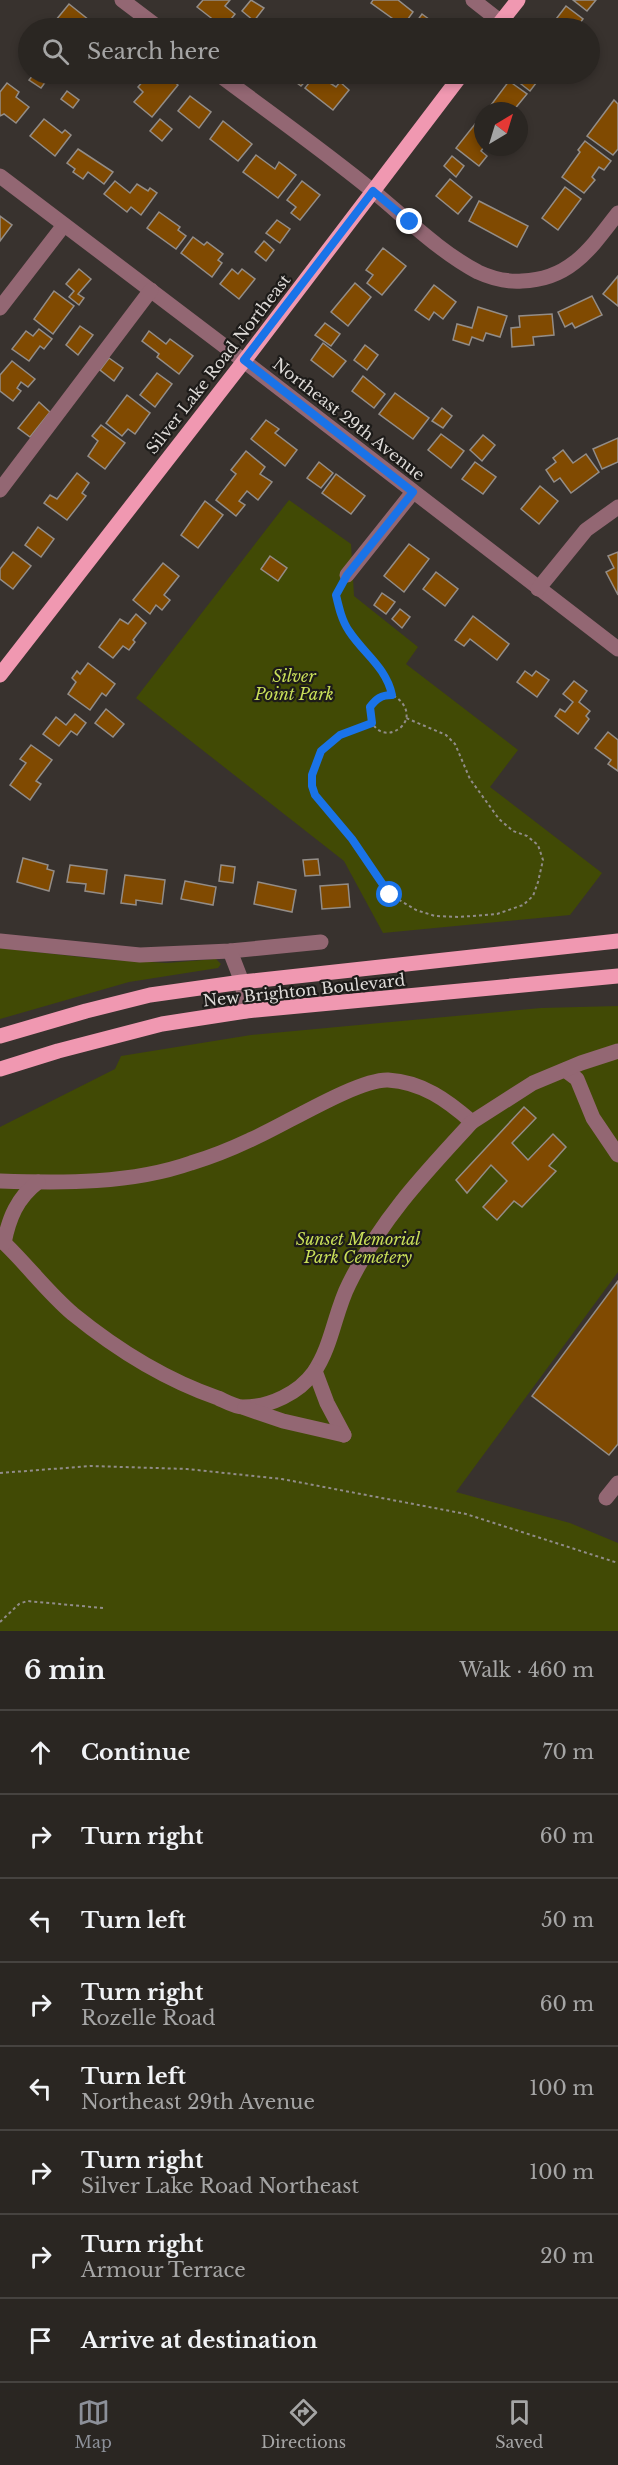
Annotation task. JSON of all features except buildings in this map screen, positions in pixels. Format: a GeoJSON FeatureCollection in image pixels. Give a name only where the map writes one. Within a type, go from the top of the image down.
{"type":"FeatureCollection","features":[{"type":"Feature","properties":{"kind":"main road"},"geometry":{"type":"LineString","coordinates":[[504,18],[518,0]]}},
{"type":"Feature","properties":{"kind":"main road","name":"Silver Lake Road Northeast"},"geometry":{"type":"LineString","coordinates":[[0,675],[454,84]]}},
{"type":"Feature","properties":{"kind":"main road","name":"New Brighton Boulevard"},"geometry":{"type":"LineString","coordinates":[[0,1036],[150,995],[242,982],[618,941]]}},
{"type":"Feature","properties":{"kind":"main road","name":"New Brighton Boulevard"},"geometry":{"type":"LineString","coordinates":[[0,1069],[162,1024],[246,1011],[618,976]]}},
{"type":"Feature","properties":{"kind":"main road"},"geometry":{"type":"LineString","coordinates":[[576,980],[618,982]]}},
{"type":"Feature","properties":{"kind":"street"},"geometry":{"type":"LineString","coordinates":[[122,0],[146,18]]}},
{"type":"Feature","properties":{"kind":"street"},"geometry":{"type":"LineString","coordinates":[[472,0],[491,18]]}},
{"type":"Feature","properties":{"kind":"street"},"geometry":{"type":"LineString","coordinates":[[232,84],[462,262],[500,279],[521,282],[542,279],[563,271],[580,260],[618,213]]}},
{"type":"Feature","properties":{"kind":"street","name":"Northeast 29th Avenue"},"geometry":{"type":"LineString","coordinates":[[0,176],[244,360],[618,649]]}},
{"type":"Feature","properties":{"kind":"street"},"geometry":{"type":"LineString","coordinates":[[0,308],[64,225]]}},
{"type":"Feature","properties":{"kind":"street"},"geometry":{"type":"LineString","coordinates":[[0,490],[151,290]]}},
{"type":"Feature","properties":{"kind":"street"},"geometry":{"type":"LineString","coordinates":[[347,575],[413,492]]}},
{"type":"Feature","properties":{"kind":"street"},"geometry":{"type":"LineString","coordinates":[[538,589],[586,530],[618,507]]}},
{"type":"Feature","properties":{"kind":"street"},"geometry":{"type":"LineString","coordinates":[[0,940],[140,955],[230,951],[321,942]]}},
{"type":"Feature","properties":{"kind":"street"},"geometry":{"type":"LineString","coordinates":[[230,951],[242,982],[246,1011]]}},
{"type":"Feature","properties":{"kind":"street"},"geometry":{"type":"LineString","coordinates":[[242,1407],[272,1402],[299,1389],[315,1371],[348,1286],[372,1240],[407,1193],[472,1122],[533,1083],[618,1051]]}},
{"type":"Feature","properties":{"kind":"street"},"geometry":{"type":"LineString","coordinates":[[565,1070],[577,1079],[593,1119],[618,1155]]}},
{"type":"Feature","properties":{"kind":"street"},"geometry":{"type":"LineString","coordinates":[[0,1181],[38,1182],[128,1178],[189,1164],[250,1141],[354,1088],[386,1080],[423,1087],[454,1106],[472,1122]]}},
{"type":"Feature","properties":{"kind":"street"},"geometry":{"type":"LineString","coordinates":[[38,1182],[23,1194],[2,1241],[73,1313],[134,1358],[195,1390],[283,1421],[344,1435],[327,1403],[315,1371]]}},
{"type":"Feature","properties":{"kind":"street"},"geometry":{"type":"LineString","coordinates":[[606,1497],[618,1483]]}},
{"type":"Feature","properties":{"kind":"path"},"geometry":{"type":"LineString","coordinates":[[347,575],[336,595],[339,609],[349,631],[379,666],[392,695]]}},
{"type":"Feature","properties":{"kind":"path"},"geometry":{"type":"LineString","coordinates":[[384,695],[392,695],[404,704],[406,718],[402,726],[394,732],[379,730],[372,723],[370,707],[376,699],[384,695]]}},
{"type":"Feature","properties":{"kind":"path"},"geometry":{"type":"LineString","coordinates":[[372,723],[340,735],[321,751],[312,775],[312,786],[315,795],[352,839],[390,895],[416,910],[435,916],[497,914],[522,905],[533,896],[538,882],[543,860],[538,844],[527,836],[513,831],[499,819],[470,779],[455,744],[446,735],[406,718]]}},
{"type":"Feature","properties":{"kind":"path"},"geometry":{"type":"LineString","coordinates":[[0,1473],[91,1466],[186,1469],[282,1479],[466,1514],[618,1563]]}},
{"type":"Feature","properties":{"kind":"path"},"geometry":{"type":"LineString","coordinates":[[0,1622],[19,1604],[27,1601],[103,1608]]}},
{"type":"Feature","properties":{"kind":"green space","name":"Silver Point Park"},"geometry":{"type":"Polygon","coordinates":[[[289,500],[351,544],[354,596],[418,647],[406,664],[518,750],[490,787],[602,873],[570,915],[383,933],[344,861],[136,698],[289,500]]]}},
{"type":"Feature","properties":{"kind":"green space"},"geometry":{"type":"Polygon","coordinates":[[[0,948],[99,959],[167,963],[216,959],[221,964],[218,968],[129,982],[0,1019],[0,948]]]}},
{"type":"Feature","properties":{"kind":"green space","name":"Sunset Memorial Park Cemetery"},"geometry":{"type":"Polygon","coordinates":[[[618,1006],[618,1272],[456,1492],[570,1523],[618,1543],[618,1631],[0,1631],[0,1127],[115,1069],[121,1056],[251,1035],[541,1008],[618,1006]]]}},
{"type":"Feature","properties":{"kind":"route"},"geometry":{"type":"LineString","coordinates":[[390,895],[352,839],[315,795],[312,775],[321,751],[340,735],[372,723],[369,716],[370,707],[376,699],[384,695],[392,695],[379,666],[349,631],[339,609],[336,595],[347,575],[413,492],[244,360],[373,191],[410,222]]}}]}
